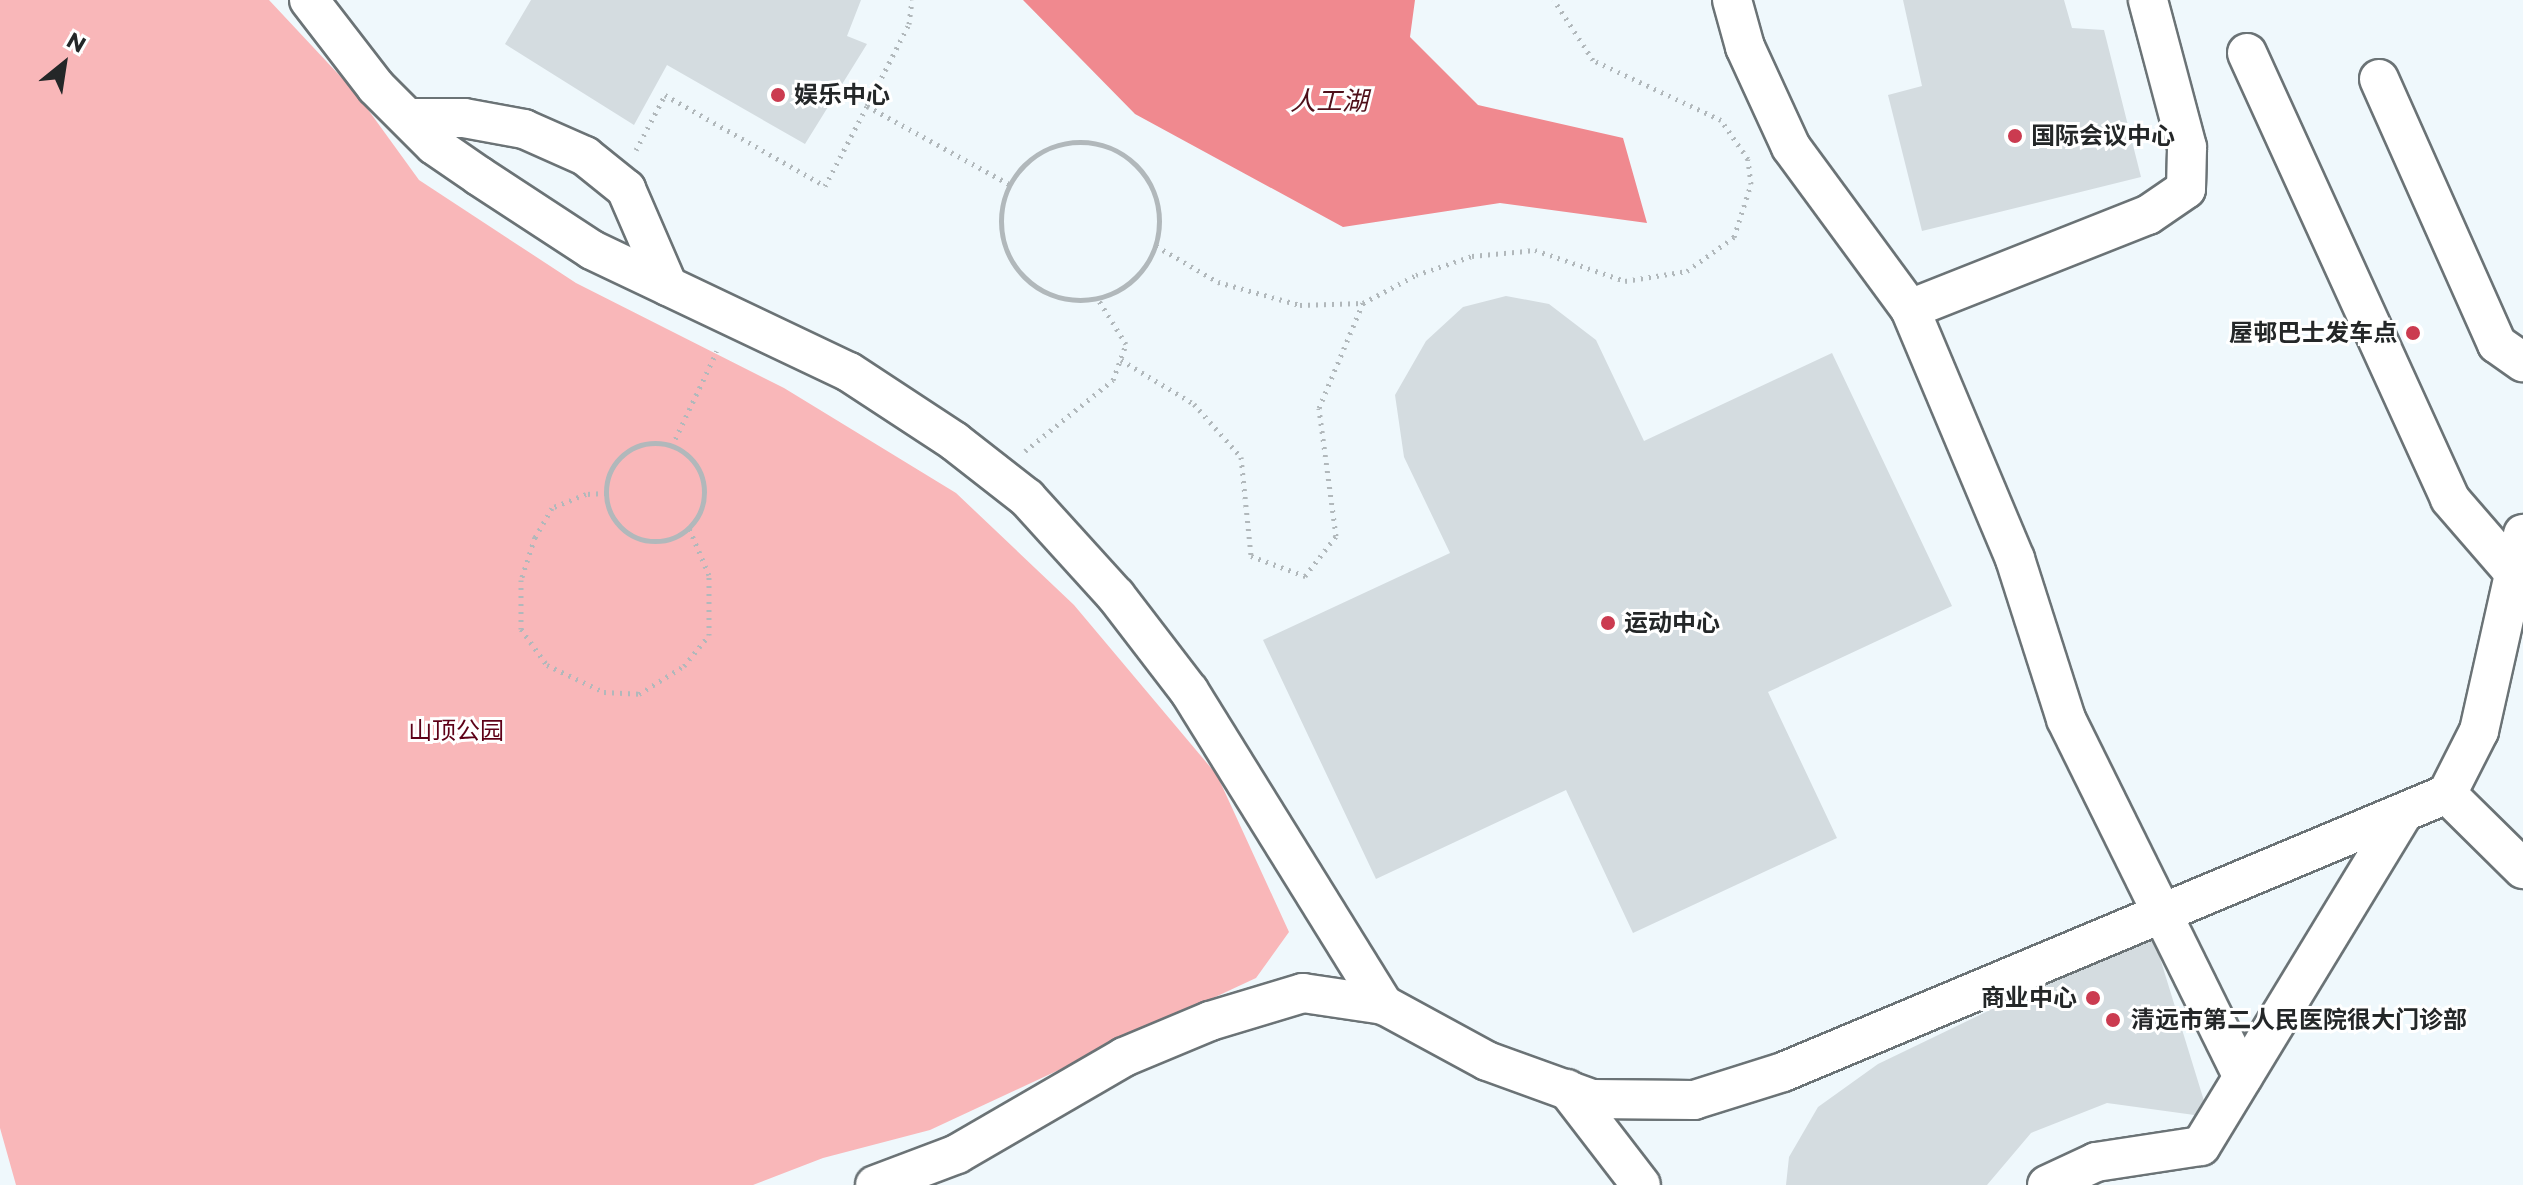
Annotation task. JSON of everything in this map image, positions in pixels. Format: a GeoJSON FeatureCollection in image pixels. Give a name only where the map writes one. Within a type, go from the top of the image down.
{"type":"FeatureCollection","features":[{"type":"Feature","properties":{"kind":"street"},"geometry":{"type":"LineString","coordinates":[[309,0],[376,87],[434,145],[592,250],[849,372],[1027,498],[1116,596],[1189,691],[1384,1005]]}},
{"type":"Feature","properties":{"kind":"street"},"geometry":{"type":"LineString","coordinates":[[1732,0],[1745,47],[1791,147],[1910,309],[2015,559],[2066,719],[2165,912],[2243,1077]]}},
{"type":"Feature","properties":{"kind":"street"},"geometry":{"type":"LineString","coordinates":[[1910,309],[2148,215],[2186,189],[2187,147],[2148,0]]}},
{"type":"Feature","properties":{"kind":"street"},"geometry":{"type":"LineString","coordinates":[[2247,53],[2450,499],[2514,573]]}},
{"type":"Feature","properties":{"kind":"street"},"geometry":{"type":"LineString","coordinates":[[2379,79],[2497,344],[2523,362]]}},
{"type":"Feature","properties":{"kind":"street"},"geometry":{"type":"LineString","coordinates":[[408,118],[464,118],[524,129],[585,156],[626,189],[668,286]]}},
{"type":"Feature","properties":{"kind":"street"},"geometry":{"type":"LineString","coordinates":[[875,1185],[957,1154],[1124,1057],[1210,1021],[1303,993],[1384,1005],[1487,1061],[1592,1099],[1694,1100],[1783,1072],[2402,816],[2447,794],[2479,731],[2523,534]]}},
{"type":"Feature","properties":{"kind":"street"},"geometry":{"type":"LineString","coordinates":[[2447,794],[2523,869]]}},
{"type":"Feature","properties":{"kind":"street"},"geometry":{"type":"LineString","coordinates":[[2047,1185],[2096,1162],[2201,1146],[2402,816]]}},
{"type":"Feature","properties":{"kind":"street"},"geometry":{"type":"LineString","coordinates":[[1567,1089],[1641,1185]]}},
{"type":"Feature","properties":{"kind":"path"},"geometry":{"type":"LineString","coordinates":[[618,183],[665,95],[825,186],[909,24],[912,0]]}},
{"type":"Feature","properties":{"kind":"path"},"geometry":{"type":"LineString","coordinates":[[1156,246],[1231,286],[1300,305],[1363,303],[1416,275],[1472,256],[1535,250],[1625,281],[1687,271],[1734,237],[1751,184],[1748,159],[1721,120],[1593,60],[1554,0]]}},
{"type":"Feature","properties":{"kind":"path"},"geometry":{"type":"LineString","coordinates":[[867,106],[1009,184]]}},
{"type":"Feature","properties":{"kind":"path"},"geometry":{"type":"LineString","coordinates":[[1081,141],[1106,146],[1145,175],[1160,221],[1156,246],[1144,270],[1124,289],[1098,299],[1070,301],[1044,293],[1022,276],[1006,253],[1000,227],[1009,184],[1034,155],[1057,145],[1081,141]]}},
{"type":"Feature","properties":{"kind":"path"},"geometry":{"type":"LineString","coordinates":[[996,474],[1113,380],[1126,344],[1098,299]]}},
{"type":"Feature","properties":{"kind":"path"},"geometry":{"type":"LineString","coordinates":[[1121,360],[1194,404],[1241,457],[1251,556],[1305,576],[1336,536],[1319,408],[1363,303]]}},
{"type":"Feature","properties":{"kind":"path"},"geometry":{"type":"LineString","coordinates":[[672,446],[733,317]]}},
{"type":"Feature","properties":{"kind":"path"},"geometry":{"type":"LineString","coordinates":[[657,443],[672,446],[692,460],[704,482],[699,515],[689,528],[659,541],[628,533],[609,508],[606,493],[608,477],[627,452],[657,443]]}},
{"type":"Feature","properties":{"kind":"path"},"geometry":{"type":"LineString","coordinates":[[606,493],[586,494],[552,508],[535,537],[521,580],[521,629],[547,665],[604,692],[639,694],[684,666],[709,635],[709,575],[689,528]]}},
{"type":"Feature","properties":{"kind":"green space","name":"山顶公园"},"geometry":{"type":"Polygon","coordinates":[[[0,0],[269,0],[356,93],[419,180],[576,283],[784,388],[956,493],[1074,605],[1217,775],[1289,932],[1256,978],[930,1130],[823,1158],[753,1185],[16,1185],[0,1128],[0,0]]]}},
{"type":"Feature","properties":{"kind":"water","name":"人工湖"},"geometry":{"type":"Polygon","coordinates":[[[1023,0],[1415,0],[1410,37],[1478,105],[1623,138],[1647,223],[1500,203],[1343,227],[1135,114],[1023,0]]]}},
{"type":"Feature","properties":{"kind":"building","name":"娱乐中心"},"geometry":{"type":"Polygon","coordinates":[[[531,0],[861,0],[847,36],[867,44],[805,144],[667,65],[634,125],[505,44],[531,0]]]}},
{"type":"Feature","properties":{"kind":"building","name":"国际会议中心"},"geometry":{"type":"Polygon","coordinates":[[[1903,0],[2064,0],[2072,28],[2104,30],[2141,177],[1922,231],[1888,95],[1922,86],[1903,0]]]}},
{"type":"Feature","properties":{"kind":"building","name":"运动中心"},"geometry":{"type":"Polygon","coordinates":[[[1506,296],[1549,304],[1596,340],[1644,441],[1832,353],[1952,606],[1768,692],[1837,838],[1633,933],[1566,790],[1376,879],[1263,640],[1450,553],[1404,457],[1395,395],[1426,341],[1463,307],[1506,296]]]}},
{"type":"Feature","properties":{"kind":"building","name":"商业中心"},"geometry":{"type":"Polygon","coordinates":[[[2152,932],[2209,1117],[2107,1103],[2031,1133],[1987,1185],[1786,1185],[1789,1157],[1818,1107],[1878,1064],[2152,932]]]}},
{"type":"Feature","properties":{"kind":"place","name":"娱乐中心"},"geometry":{"type":"Point","coordinates":[778,95]}},
{"type":"Feature","properties":{"kind":"place","name":"国际会议中心"},"geometry":{"type":"Point","coordinates":[2015,136]}},
{"type":"Feature","properties":{"kind":"place","name":"屋邨巴士发车点"},"geometry":{"type":"Point","coordinates":[2413,333]}},
{"type":"Feature","properties":{"kind":"place","name":"运动中心"},"geometry":{"type":"Point","coordinates":[1608,623]}},
{"type":"Feature","properties":{"kind":"place","name":"商业中心"},"geometry":{"type":"Point","coordinates":[2093,998]}},
{"type":"Feature","properties":{"kind":"place","name":"清远市第二人民医院很大门诊部"},"geometry":{"type":"Point","coordinates":[2113,1020]}}]}
